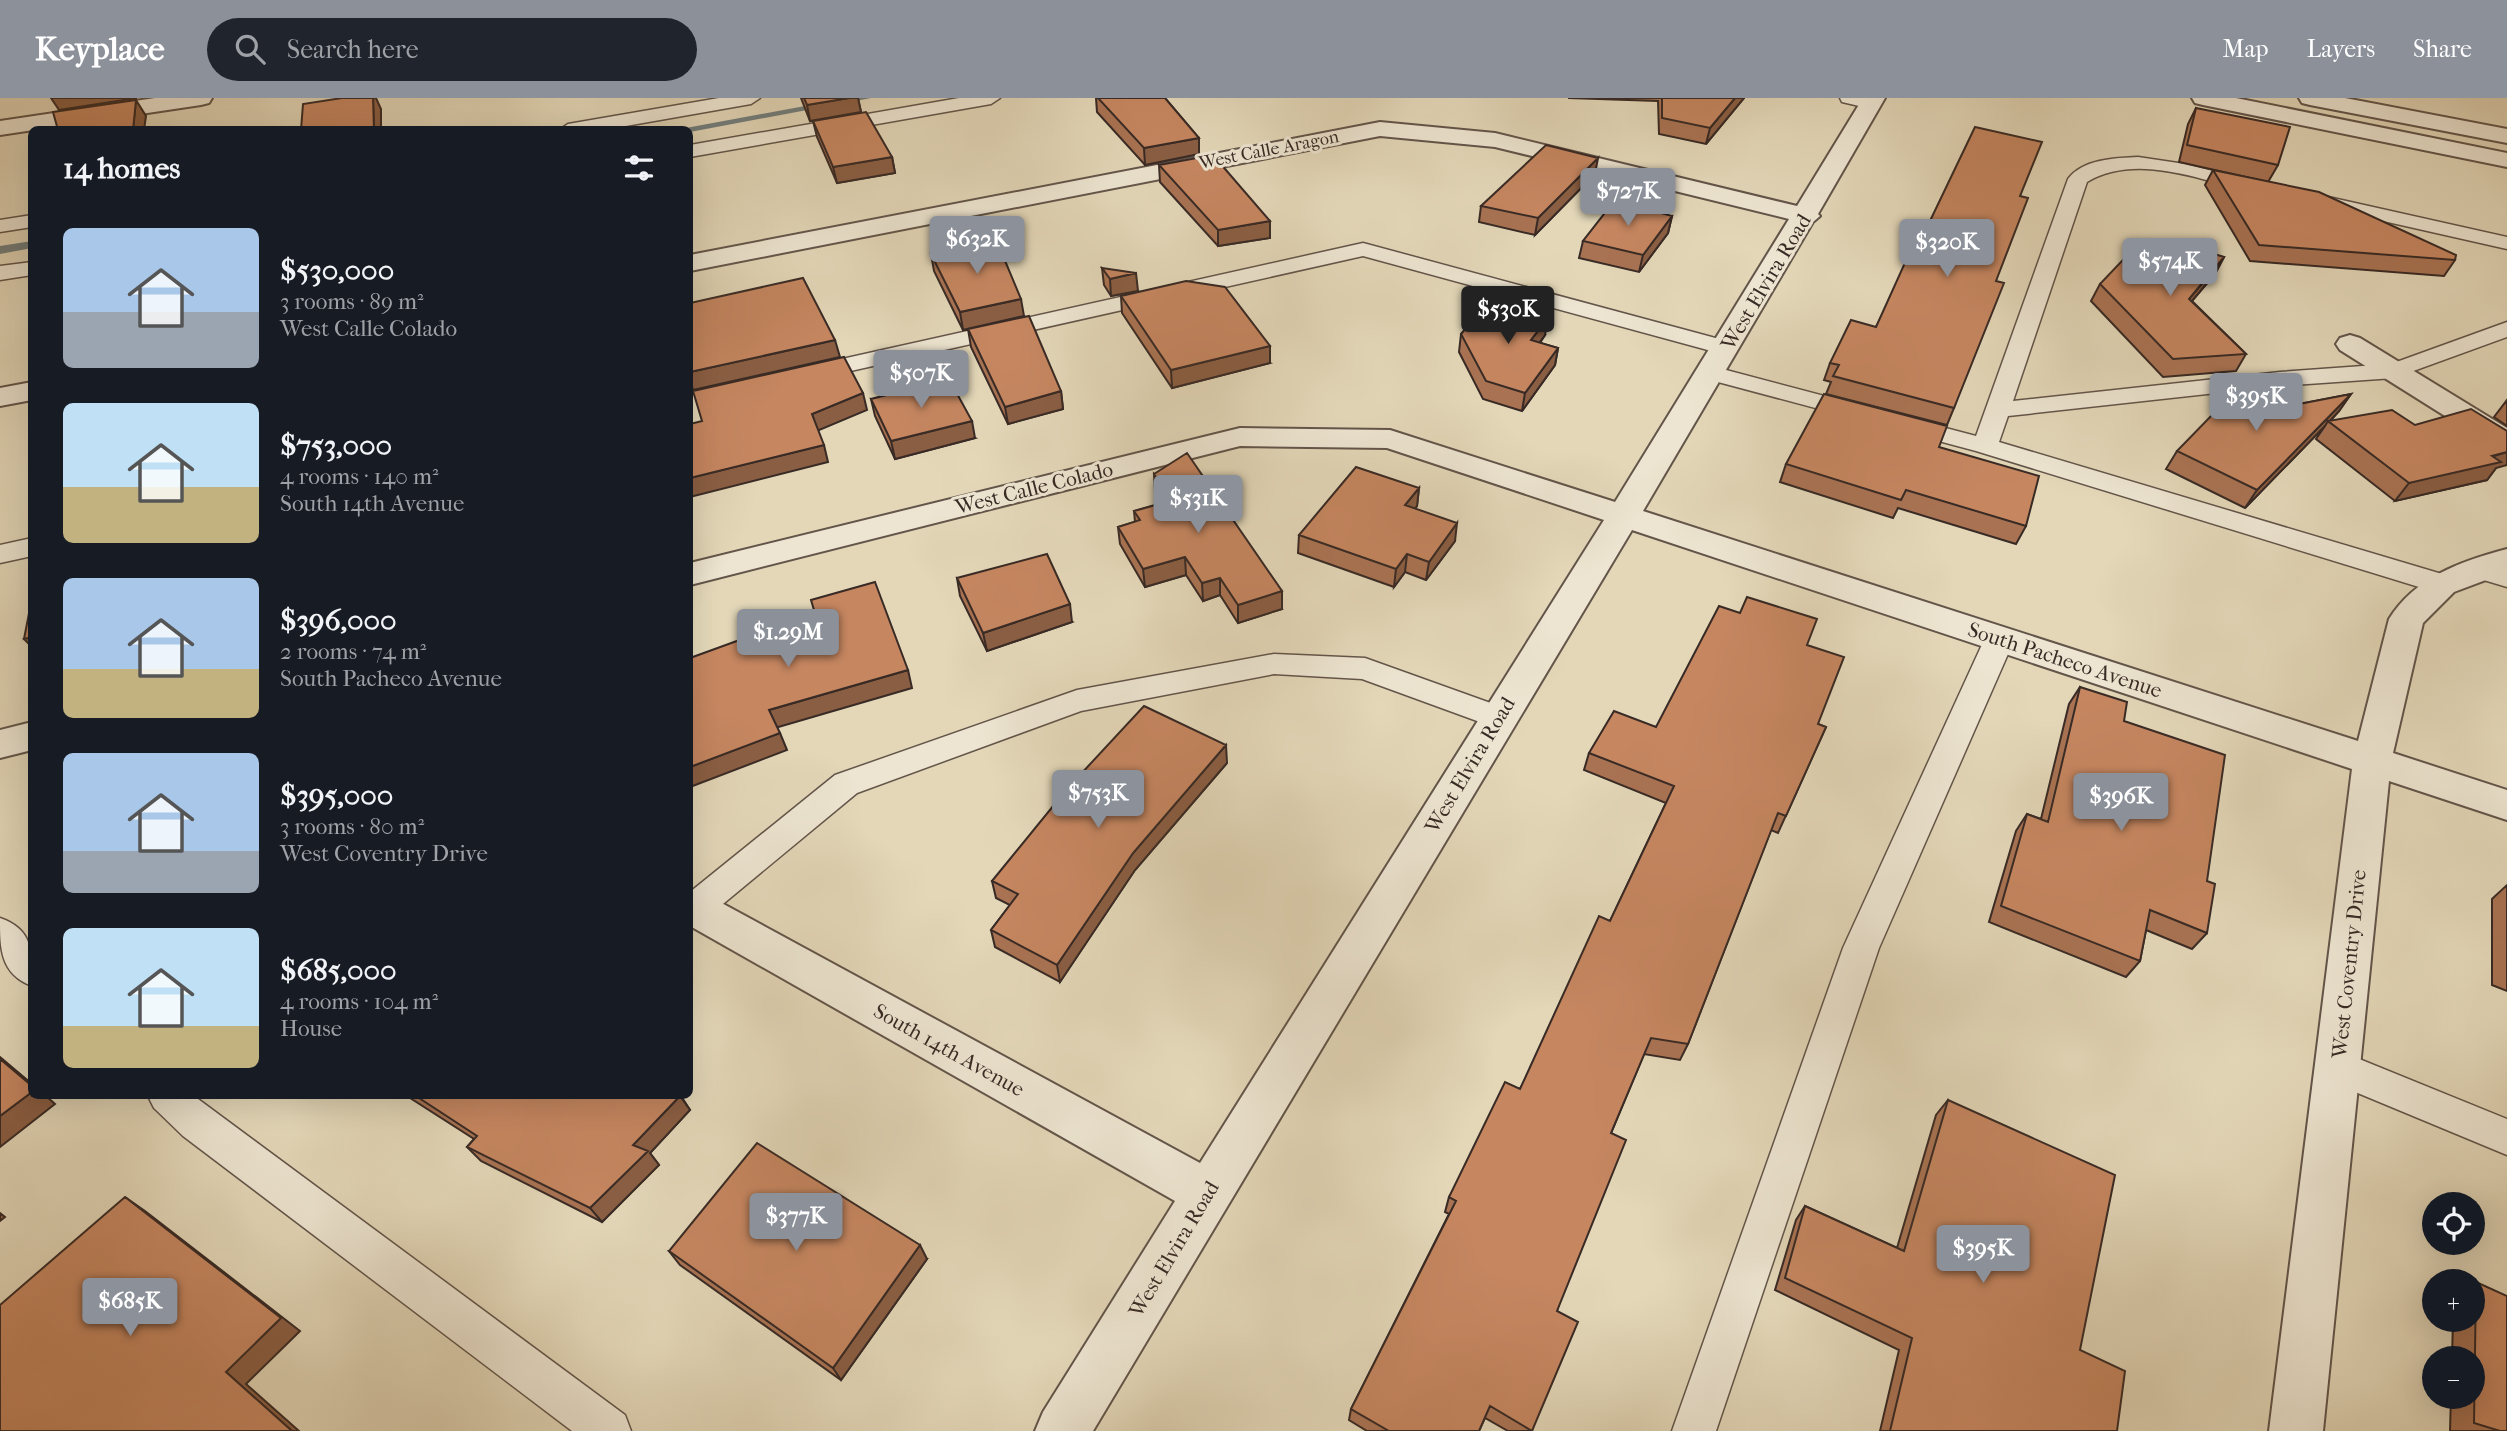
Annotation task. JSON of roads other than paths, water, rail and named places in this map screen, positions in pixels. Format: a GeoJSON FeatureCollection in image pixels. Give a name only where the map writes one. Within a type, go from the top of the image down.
{"type":"FeatureCollection","features":[{"type":"Feature","properties":{"kind":"street"},"geometry":{"type":"LineString","coordinates":[[0,128],[201,98]]}},
{"type":"Feature","properties":{"kind":"street"},"geometry":{"type":"LineString","coordinates":[[2203,98],[2507,160]]}},
{"type":"Feature","properties":{"kind":"street"},"geometry":{"type":"LineString","coordinates":[[2310,98],[2507,136]]}},
{"type":"Feature","properties":{"kind":"street","name":"West Elvira Road"},"geometry":{"type":"LineString","coordinates":[[1062,1431],[1807,216],[1865,100]]}},
{"type":"Feature","properties":{"kind":"street","name":"West Calle Aragon"},"geometry":{"type":"LineString","coordinates":[[693,262],[1380,129],[1495,140],[1807,216]]}},
{"type":"Feature","properties":{"kind":"street"},"geometry":{"type":"LineString","coordinates":[[2350,344],[2507,441]]}},
{"type":"Feature","properties":{"kind":"street"},"geometry":{"type":"LineString","coordinates":[[0,397],[28,392]]}},
{"type":"Feature","properties":{"kind":"street","name":"West Calle Colado"},"geometry":{"type":"LineString","coordinates":[[693,573],[1240,437],[1390,439],[1623,515]]}},
{"type":"Feature","properties":{"kind":"street","name":"South Pacheco Avenue"},"geometry":{"type":"LineString","coordinates":[[1623,515],[2507,805]]}},
{"type":"Feature","properties":{"kind":"street","name":"West Coventry Drive"},"geometry":{"type":"LineString","coordinates":[[2296,1431],[2372,760],[2407,619],[2483,573]]}},
{"type":"Feature","properties":{"kind":"street"},"geometry":{"type":"LineString","coordinates":[[0,744],[28,737]]}},
{"type":"Feature","properties":{"kind":"street","name":"South 14th Avenue"},"geometry":{"type":"LineString","coordinates":[[693,908],[1208,1194]]}},
{"type":"Feature","properties":{"kind":"lane"},"geometry":{"type":"LineString","coordinates":[[591,126],[751,98]]}},
{"type":"Feature","properties":{"kind":"lane"},"geometry":{"type":"LineString","coordinates":[[693,150],[992,98]]}},
{"type":"Feature","properties":{"kind":"lane"},"geometry":{"type":"LineString","coordinates":[[1984,446],[2078,179],[2090,169],[2114,161],[2141,162],[2507,243]]}},
{"type":"Feature","properties":{"kind":"lane"},"geometry":{"type":"LineString","coordinates":[[0,226],[28,222]]}},
{"type":"Feature","properties":{"kind":"lane"},"geometry":{"type":"LineString","coordinates":[[784,379],[1363,249],[1984,446],[2483,573]]}},
{"type":"Feature","properties":{"kind":"lane"},"geometry":{"type":"LineString","coordinates":[[0,273],[28,269]]}},
{"type":"Feature","properties":{"kind":"lane"},"geometry":{"type":"LineString","coordinates":[[1997,410],[2280,379],[2394,371],[2507,329]]}},
{"type":"Feature","properties":{"kind":"lane"},"geometry":{"type":"LineString","coordinates":[[0,554],[28,548]]}},
{"type":"Feature","properties":{"kind":"lane"},"geometry":{"type":"LineString","coordinates":[[1694,1431],[1861,948],[2000,638]]}},
{"type":"Feature","properties":{"kind":"lane"},"geometry":{"type":"LineString","coordinates":[[693,906],[846,784],[1077,701],[1274,664],[1365,670],[1499,718]]}},
{"type":"Feature","properties":{"kind":"lane"},"geometry":{"type":"LineString","coordinates":[[0,932],[28,966]]}},
{"type":"Feature","properties":{"kind":"lane"},"geometry":{"type":"LineString","coordinates":[[2337,1067],[2507,1137]]}},
{"type":"Feature","properties":{"kind":"lane"},"geometry":{"type":"LineString","coordinates":[[170,1099],[197,1123],[609,1431]]}},
{"type":"Feature","properties":{"kind":"waterway"},"geometry":{"type":"LineString","coordinates":[[693,128],[866,98]]}},
{"type":"Feature","properties":{"kind":"waterway"},"geometry":{"type":"LineString","coordinates":[[0,250],[28,245]]}}]}
